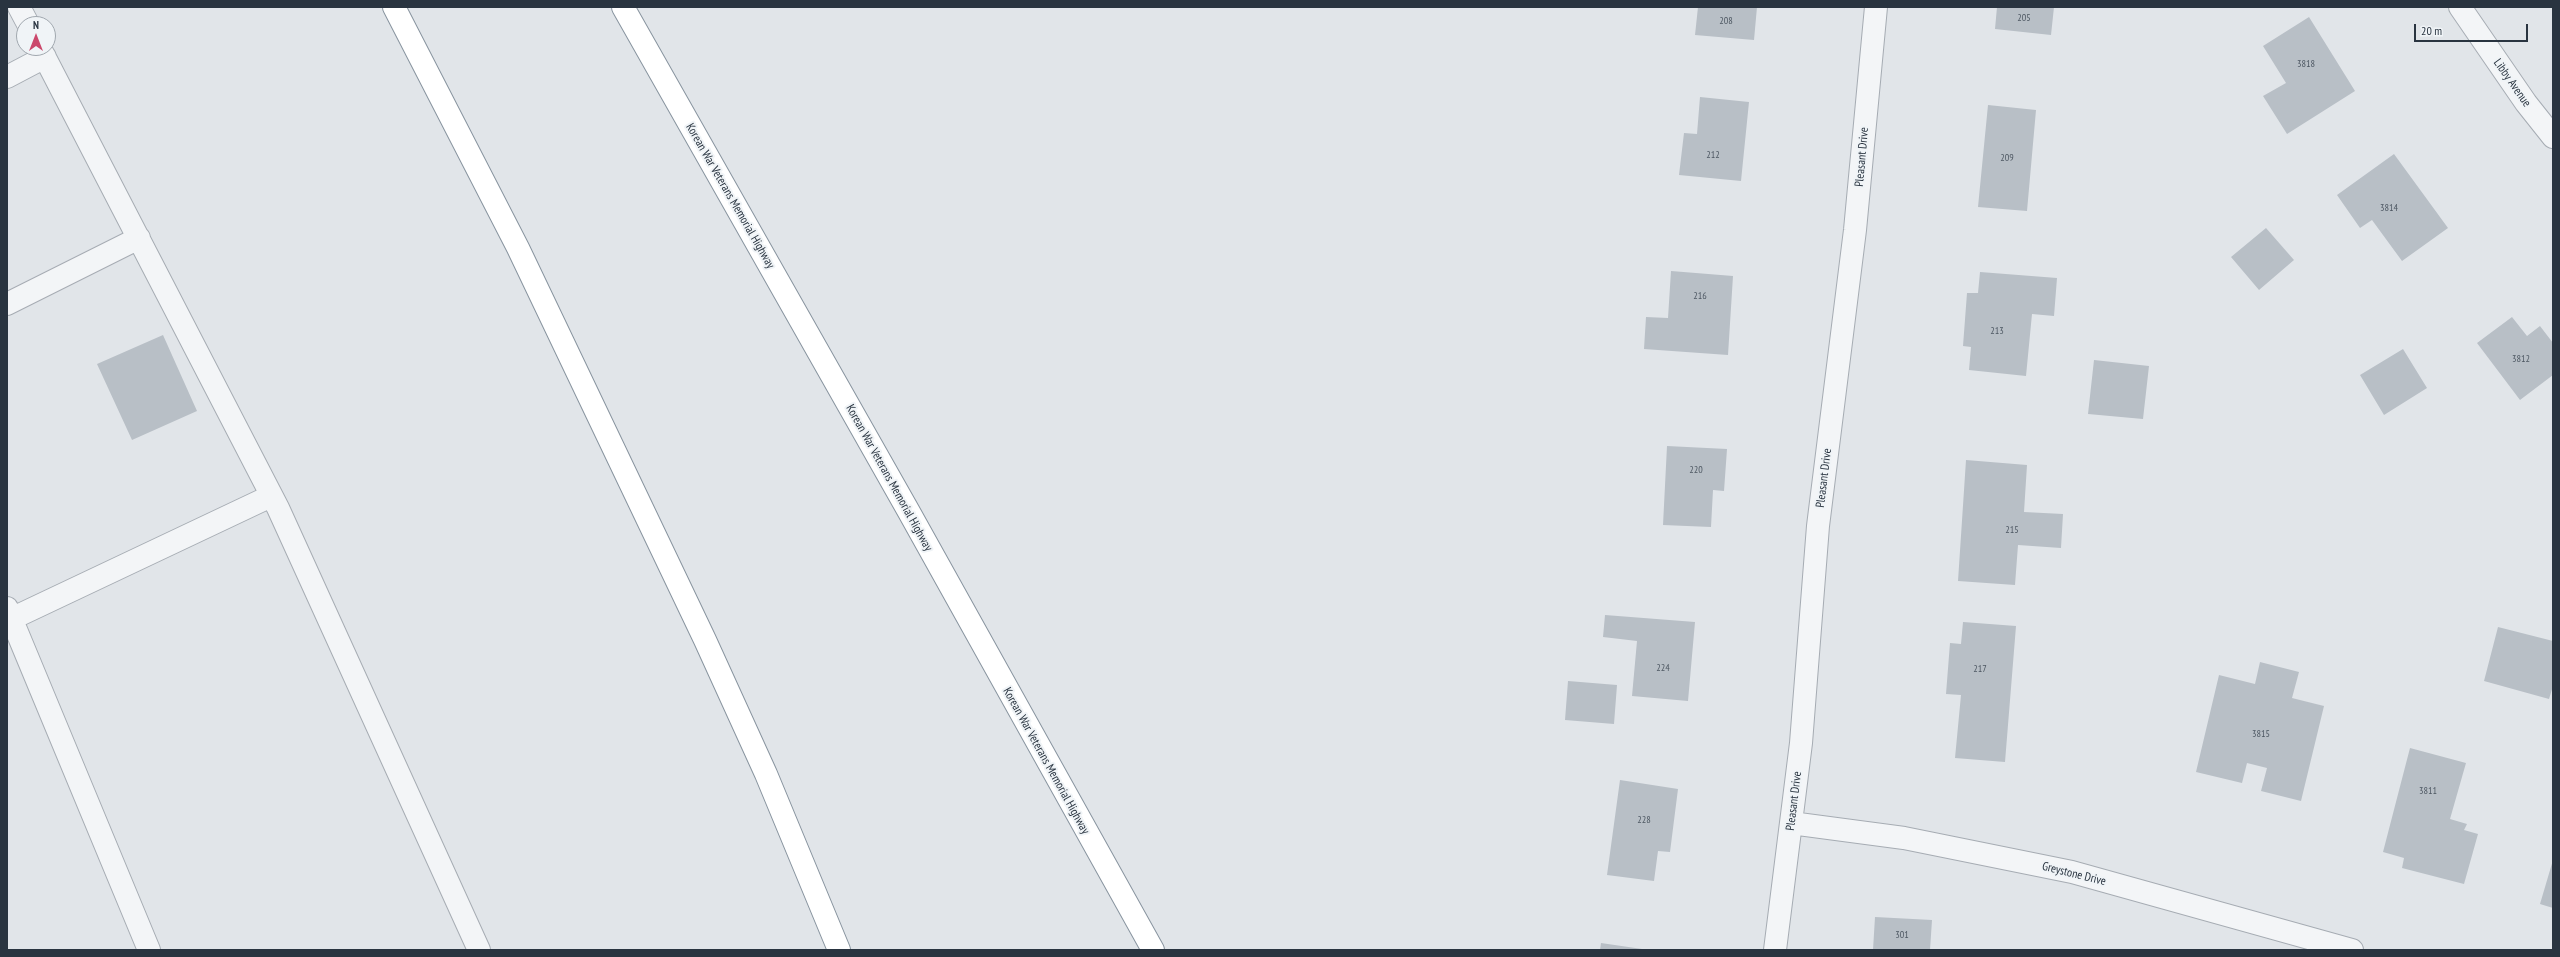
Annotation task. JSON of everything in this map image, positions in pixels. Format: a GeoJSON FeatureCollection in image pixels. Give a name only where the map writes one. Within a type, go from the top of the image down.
{"type":"FeatureCollection","features":[{"type":"Feature","properties":{"kind":"highway"},"geometry":{"type":"LineString","coordinates":[[394,7],[518,248],[705,640],[766,774],[839,950]]}},
{"type":"Feature","properties":{"kind":"highway","name":"Korean War Veterans Memorial Highway"},"geometry":{"type":"LineString","coordinates":[[623,7],[909,512],[1153,950]]}},
{"type":"Feature","properties":{"kind":"street"},"geometry":{"type":"LineString","coordinates":[[19,7],[24,16]]}},
{"type":"Feature","properties":{"kind":"street","name":"Pleasant Drive"},"geometry":{"type":"LineString","coordinates":[[1775,950],[1801,743],[1818,526],[1855,230],[1876,7]]}},
{"type":"Feature","properties":{"kind":"street","name":"Libby Avenue"},"geometry":{"type":"LineString","coordinates":[[2460,7],[2526,104],[2553,137]]}},
{"type":"Feature","properties":{"kind":"street"},"geometry":{"type":"LineString","coordinates":[[7,77],[38,56]]}},
{"type":"Feature","properties":{"kind":"street"},"geometry":{"type":"LineString","coordinates":[[45,56],[271,496],[479,950]]}},
{"type":"Feature","properties":{"kind":"street"},"geometry":{"type":"LineString","coordinates":[[7,304],[139,238]]}},
{"type":"Feature","properties":{"kind":"street"},"geometry":{"type":"LineString","coordinates":[[148,950],[9,613],[271,496]]}},
{"type":"Feature","properties":{"kind":"street","name":"Greystone Drive"},"geometry":{"type":"LineString","coordinates":[[1791,823],[1904,838],[2072,872],[2352,950]]}},
{"type":"Feature","properties":{"kind":"building"},"geometry":{"type":"Polygon","coordinates":[[[1698,7],[1757,7],[1754,40],[1695,35],[1698,7]]]}},
{"type":"Feature","properties":{"kind":"building"},"geometry":{"type":"Polygon","coordinates":[[[1997,7],[2054,7],[2051,35],[1995,29],[1997,7]]]}},
{"type":"Feature","properties":{"kind":"building"},"geometry":{"type":"Polygon","coordinates":[[[2309,17],[2355,91],[2287,134],[2263,96],[2286,83],[2263,46],[2309,17]]]}},
{"type":"Feature","properties":{"kind":"building"},"geometry":{"type":"Polygon","coordinates":[[[1700,97],[1749,102],[1741,181],[1679,175],[1684,133],[1697,134],[1700,97]]]}},
{"type":"Feature","properties":{"kind":"building"},"geometry":{"type":"Polygon","coordinates":[[[1988,105],[2036,110],[2027,211],[1978,207],[1988,105]]]}},
{"type":"Feature","properties":{"kind":"building"},"geometry":{"type":"Polygon","coordinates":[[[2394,154],[2448,228],[2402,261],[2372,220],[2360,228],[2337,195],[2394,154]]]}},
{"type":"Feature","properties":{"kind":"building"},"geometry":{"type":"Polygon","coordinates":[[[2266,228],[2294,260],[2259,290],[2231,257],[2266,228]]]}},
{"type":"Feature","properties":{"kind":"building"},"geometry":{"type":"Polygon","coordinates":[[[1671,271],[1733,276],[1728,355],[1644,349],[1646,317],[1668,318],[1671,271]]]}},
{"type":"Feature","properties":{"kind":"building"},"geometry":{"type":"Polygon","coordinates":[[[1980,272],[2057,278],[2054,316],[2032,314],[2026,376],[1969,370],[1971,347],[1963,346],[1967,293],[1978,293],[1980,272]]]}},
{"type":"Feature","properties":{"kind":"building"},"geometry":{"type":"Polygon","coordinates":[[[2512,317],[2527,336],[2540,326],[2553,343],[2553,375],[2520,400],[2477,343],[2512,317]]]}},
{"type":"Feature","properties":{"kind":"building"},"geometry":{"type":"Polygon","coordinates":[[[163,335],[197,411],[132,440],[97,364],[163,335]]]}},
{"type":"Feature","properties":{"kind":"building"},"geometry":{"type":"Polygon","coordinates":[[[2403,349],[2427,388],[2384,415],[2360,375],[2403,349]]]}},
{"type":"Feature","properties":{"kind":"building"},"geometry":{"type":"Polygon","coordinates":[[[2094,360],[2149,366],[2143,419],[2088,414],[2094,360]]]}},
{"type":"Feature","properties":{"kind":"building"},"geometry":{"type":"Polygon","coordinates":[[[1667,446],[1727,449],[1724,491],[1713,490],[1711,527],[1663,525],[1667,446]]]}},
{"type":"Feature","properties":{"kind":"building"},"geometry":{"type":"Polygon","coordinates":[[[1966,460],[2027,465],[2024,512],[2063,514],[2061,548],[2018,545],[2015,585],[1958,581],[1966,460]]]}},
{"type":"Feature","properties":{"kind":"building"},"geometry":{"type":"Polygon","coordinates":[[[1605,615],[1695,622],[1688,701],[1632,696],[1637,641],[1603,637],[1605,615]]]}},
{"type":"Feature","properties":{"kind":"building"},"geometry":{"type":"Polygon","coordinates":[[[1963,622],[2016,626],[2005,762],[1955,758],[1961,695],[1946,694],[1950,643],[1961,644],[1963,622]]]}},
{"type":"Feature","properties":{"kind":"building"},"geometry":{"type":"Polygon","coordinates":[[[2498,627],[2553,641],[2553,686],[2549,699],[2484,681],[2498,627]]]}},
{"type":"Feature","properties":{"kind":"building"},"geometry":{"type":"Polygon","coordinates":[[[2260,662],[2299,672],[2292,698],[2324,706],[2301,801],[2261,791],[2267,768],[2247,763],[2242,783],[2196,772],[2219,675],[2255,684],[2260,662]]]}},
{"type":"Feature","properties":{"kind":"building"},"geometry":{"type":"Polygon","coordinates":[[[1568,681],[1617,685],[1614,724],[1565,720],[1568,681]]]}},
{"type":"Feature","properties":{"kind":"building"},"geometry":{"type":"Polygon","coordinates":[[[2410,748],[2466,763],[2450,819],[2467,824],[2464,830],[2478,834],[2464,884],[2402,868],[2404,858],[2383,852],[2410,748]]]}},
{"type":"Feature","properties":{"kind":"building"},"geometry":{"type":"Polygon","coordinates":[[[1620,780],[1678,789],[1670,852],[1658,851],[1654,881],[1607,875],[1620,780]]]}},
{"type":"Feature","properties":{"kind":"building"},"geometry":{"type":"Polygon","coordinates":[[[2553,860],[2553,908],[2540,904],[2553,860]]]}},
{"type":"Feature","properties":{"kind":"building"},"geometry":{"type":"Polygon","coordinates":[[[1875,917],[1932,920],[1930,950],[1873,950],[1875,917]]]}},
{"type":"Feature","properties":{"kind":"building"},"geometry":{"type":"Polygon","coordinates":[[[1601,943],[1642,949],[1600,950],[1601,943]]]}}]}
